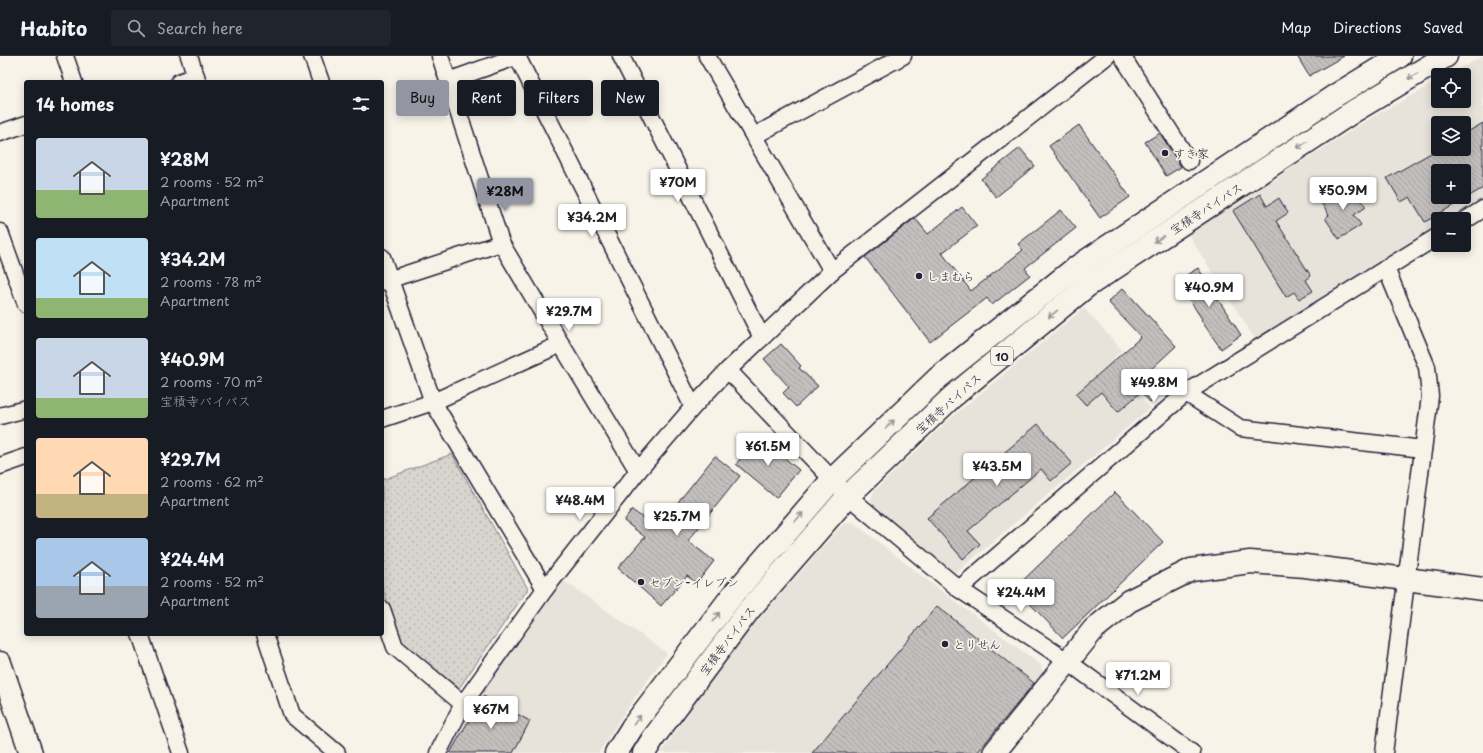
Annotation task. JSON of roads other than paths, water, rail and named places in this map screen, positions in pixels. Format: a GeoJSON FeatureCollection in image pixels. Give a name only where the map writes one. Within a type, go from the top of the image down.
{"type":"FeatureCollection","features":[{"type":"Feature","properties":{"kind":"main road","name":"宝積寺バイパス"},"geometry":{"type":"LineString","coordinates":[[616,753],[633,726],[732,596],[832,480],[938,378],[1074,269],[1334,97],[1400,56]]}},
{"type":"Feature","properties":{"kind":"main road","name":"宝積寺バイパス"},"geometry":{"type":"LineString","coordinates":[[644,753],[654,737],[749,610],[848,496],[952,397],[1087,286],[1354,111],[1446,56]]}},
{"type":"Feature","properties":{"kind":"main road"},"geometry":{"type":"LineString","coordinates":[[994,753],[1094,629],[1129,601],[1191,570],[1250,562],[1305,566],[1483,589]]}},
{"type":"Feature","properties":{"kind":"main road"},"geometry":{"type":"LineString","coordinates":[[0,663],[31,753]]}},
{"type":"Feature","properties":{"kind":"street"},"geometry":{"type":"LineString","coordinates":[[65,56],[73,80]]}},
{"type":"Feature","properties":{"kind":"street"},"geometry":{"type":"LineString","coordinates":[[189,56],[197,79]]}},
{"type":"Feature","properties":{"kind":"street"},"geometry":{"type":"LineString","coordinates":[[312,56],[320,80]]}},
{"type":"Feature","properties":{"kind":"street"},"geometry":{"type":"LineString","coordinates":[[440,56],[448,80]]}},
{"type":"Feature","properties":{"kind":"street"},"geometry":{"type":"LineString","coordinates":[[449,81],[517,56],[693,408]]}},
{"type":"Feature","properties":{"kind":"street"},"geometry":{"type":"LineString","coordinates":[[620,56],[762,338]]}},
{"type":"Feature","properties":{"kind":"street"},"geometry":{"type":"LineString","coordinates":[[707,56],[832,271]]}},
{"type":"Feature","properties":{"kind":"street"},"geometry":{"type":"LineString","coordinates":[[754,136],[903,56]]}},
{"type":"Feature","properties":{"kind":"street"},"geometry":{"type":"LineString","coordinates":[[438,753],[463,704],[545,589],[638,470],[728,370],[832,271],[1107,56]]}},
{"type":"Feature","properties":{"kind":"street"},"geometry":{"type":"LineString","coordinates":[[1122,56],[1189,161]]}},
{"type":"Feature","properties":{"kind":"street"},"geometry":{"type":"LineString","coordinates":[[449,84],[501,243],[638,470]]}},
{"type":"Feature","properties":{"kind":"street"},"geometry":{"type":"LineString","coordinates":[[0,133],[24,125]]}},
{"type":"Feature","properties":{"kind":"street"},"geometry":{"type":"LineString","coordinates":[[1471,217],[1483,209]]}},
{"type":"Feature","properties":{"kind":"street"},"geometry":{"type":"LineString","coordinates":[[0,232],[24,298]]}},
{"type":"Feature","properties":{"kind":"street"},"geometry":{"type":"LineString","coordinates":[[959,588],[1186,393],[1431,240]]}},
{"type":"Feature","properties":{"kind":"street"},"geometry":{"type":"LineString","coordinates":[[386,280],[501,243]]}},
{"type":"Feature","properties":{"kind":"street"},"geometry":{"type":"LineString","coordinates":[[384,268],[386,280],[433,402],[545,589]]}},
{"type":"Feature","properties":{"kind":"street"},"geometry":{"type":"LineString","coordinates":[[1384,753],[1430,396],[1427,367],[1386,268]]}},
{"type":"Feature","properties":{"kind":"street"},"geometry":{"type":"LineString","coordinates":[[384,418],[433,402],[561,344]]}},
{"type":"Feature","properties":{"kind":"street"},"geometry":{"type":"LineString","coordinates":[[728,370],[848,496],[959,588],[1067,661],[1192,753]]}},
{"type":"Feature","properties":{"kind":"street"},"geometry":{"type":"LineString","coordinates":[[1186,393],[1240,428],[1423,449]]}},
{"type":"Feature","properties":{"kind":"street"},"geometry":{"type":"LineString","coordinates":[[0,416],[24,410]]}},
{"type":"Feature","properties":{"kind":"street"},"geometry":{"type":"LineString","coordinates":[[0,466],[24,458]]}},
{"type":"Feature","properties":{"kind":"street"},"geometry":{"type":"LineString","coordinates":[[384,615],[395,647],[463,704]]}},
{"type":"Feature","properties":{"kind":"street"},"geometry":{"type":"LineString","coordinates":[[141,636],[181,753]]}},
{"type":"Feature","properties":{"kind":"street"},"geometry":{"type":"LineString","coordinates":[[266,636],[292,715],[337,753]]}},
{"type":"Feature","properties":{"kind":"place","name":"すき家"},"geometry":{"type":"Point","coordinates":[1165,153]}},
{"type":"Feature","properties":{"kind":"place","name":"しまむら"},"geometry":{"type":"Point","coordinates":[919,276]}},
{"type":"Feature","properties":{"kind":"place","name":"セブン-イレブン"},"geometry":{"type":"Point","coordinates":[641,582]}},
{"type":"Feature","properties":{"kind":"place","name":"とりせん"},"geometry":{"type":"Point","coordinates":[945,644]}}]}
